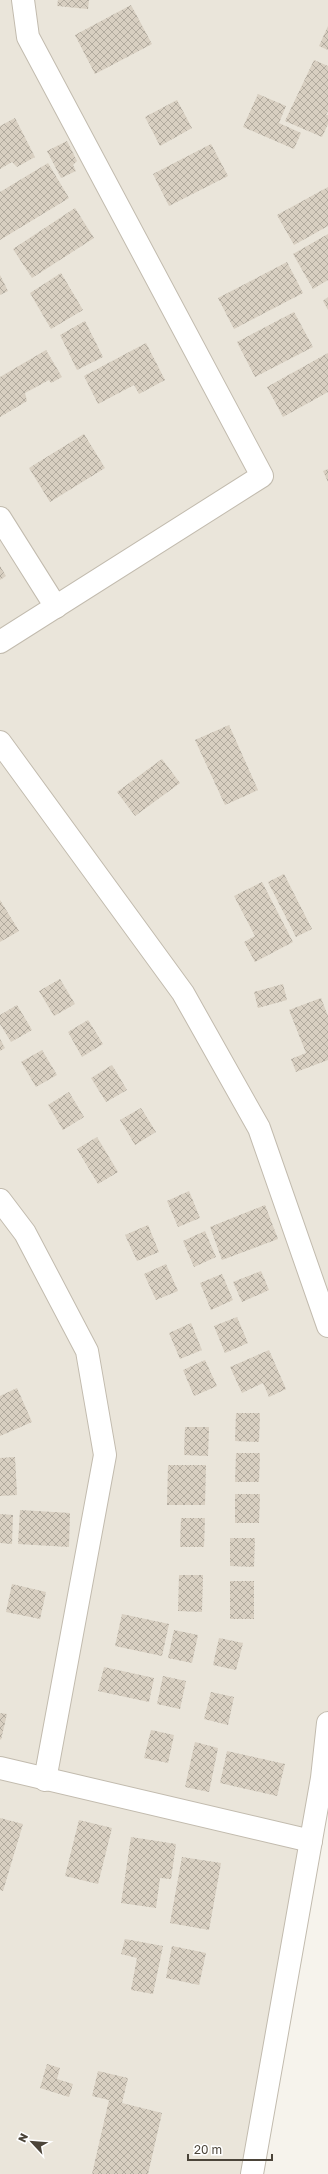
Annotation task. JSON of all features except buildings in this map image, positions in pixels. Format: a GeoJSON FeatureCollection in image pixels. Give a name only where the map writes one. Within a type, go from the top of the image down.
{"type":"FeatureCollection","features":[{"type":"Feature","properties":{"kind":"street"},"geometry":{"type":"LineString","coordinates":[[0,642],[262,476],[28,37],[23,0]]}},
{"type":"Feature","properties":{"kind":"street"},"geometry":{"type":"LineString","coordinates":[[0,518],[56,607]]}},
{"type":"Feature","properties":{"kind":"street"},"geometry":{"type":"LineString","coordinates":[[0,742],[183,993],[255,1121],[328,1326]]}},
{"type":"Feature","properties":{"kind":"street"},"geometry":{"type":"LineString","coordinates":[[0,1200],[25,1233],[87,1351],[105,1456],[45,1780]]}},
{"type":"Feature","properties":{"kind":"street"},"geometry":{"type":"LineString","coordinates":[[252,2174],[311,1841],[325,1778],[328,1723]]}},
{"type":"Feature","properties":{"kind":"street"},"geometry":{"type":"LineString","coordinates":[[0,1768],[45,1780],[311,1841]]}},
{"type":"Feature","properties":{"kind":"shaded area"},"geometry":{"type":"Polygon","coordinates":[[[0,0],[328,0],[328,1771],[262,2174],[0,2174],[0,0]]]}}]}
